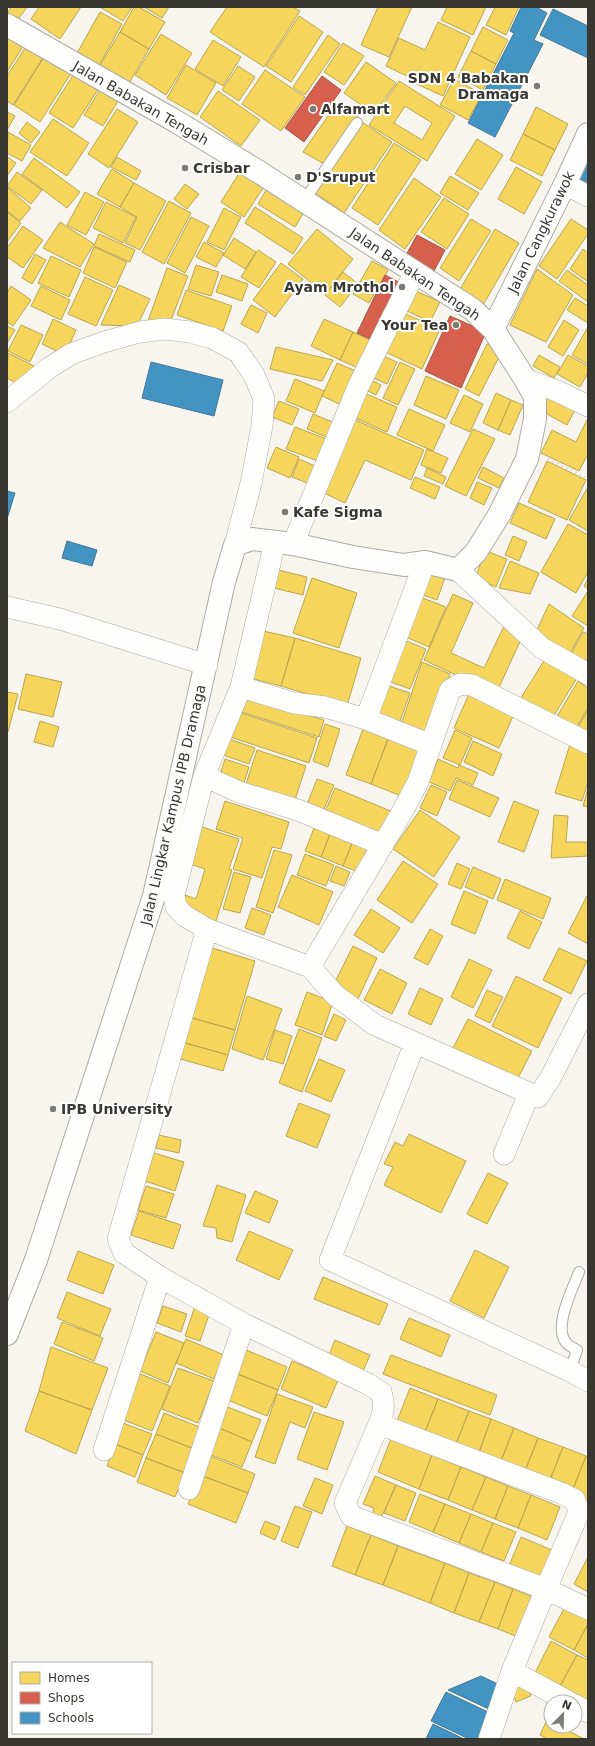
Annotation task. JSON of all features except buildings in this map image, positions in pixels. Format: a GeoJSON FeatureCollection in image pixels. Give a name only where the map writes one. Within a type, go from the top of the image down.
{"type":"FeatureCollection","features":[{"type":"Feature","properties":{"kind":"street","name":"Jalan Babakan Tengah"},"geometry":{"type":"LineString","coordinates":[[7,25],[177,122],[304,201],[472,309],[493,329],[525,378],[535,397],[535,419],[530,450],[524,466],[499,516],[476,552],[458,570]]}},
{"type":"Feature","properties":{"kind":"street","name":"Jalan Cangkurawok"},"geometry":{"type":"LineString","coordinates":[[493,329],[566,184],[588,134]]}},
{"type":"Feature","properties":{"kind":"street"},"geometry":{"type":"LineString","coordinates":[[566,184],[588,196]]}},
{"type":"Feature","properties":{"kind":"street"},"geometry":{"type":"LineString","coordinates":[[415,272],[358,387],[284,543],[241,687],[204,776],[174,895],[176,907],[185,916],[207,929],[310,967],[335,995],[375,1025],[415,1044],[538,1097],[551,1077],[586,1011]]}},
{"type":"Feature","properties":{"kind":"street"},"geometry":{"type":"LineString","coordinates":[[7,402],[49,368],[71,354],[104,342],[140,332],[165,329],[190,332],[212,338],[238,352],[254,375],[264,399],[262,426],[251,483],[235,545]]}},
{"type":"Feature","properties":{"kind":"street"},"geometry":{"type":"LineString","coordinates":[[525,378],[557,390],[588,406]]}},
{"type":"Feature","properties":{"kind":"street"},"geometry":{"type":"LineString","coordinates":[[235,545],[252,539],[284,543],[404,565],[425,562],[458,570],[542,648],[588,674]]}},
{"type":"Feature","properties":{"kind":"street","name":"Jalan Lingkar Kampus IPB Dramaga"},"geometry":{"type":"LineString","coordinates":[[7,1334],[36,1260],[154,896],[207,665],[224,582],[235,545]]}},
{"type":"Feature","properties":{"kind":"street"},"geometry":{"type":"LineString","coordinates":[[366,719],[425,562]]}},
{"type":"Feature","properties":{"kind":"street"},"geometry":{"type":"LineString","coordinates":[[7,607],[60,619],[207,665]]}},
{"type":"Feature","properties":{"kind":"street"},"geometry":{"type":"LineString","coordinates":[[310,967],[383,845],[418,782],[450,690],[460,684],[472,685],[588,743]]}},
{"type":"Feature","properties":{"kind":"street"},"geometry":{"type":"LineString","coordinates":[[241,687],[294,703],[325,707],[366,719],[431,745]]}},
{"type":"Feature","properties":{"kind":"street"},"geometry":{"type":"LineString","coordinates":[[204,776],[239,792],[298,810],[383,845]]}},
{"type":"Feature","properties":{"kind":"street"},"geometry":{"type":"LineString","coordinates":[[207,929],[118,1239],[124,1253],[160,1277],[244,1324],[368,1384],[381,1392],[384,1403],[384,1413],[345,1503],[351,1516],[546,1589],[588,1609]]}},
{"type":"Feature","properties":{"kind":"street"},"geometry":{"type":"LineString","coordinates":[[415,1044],[330,1260],[579,1376]]}},
{"type":"Feature","properties":{"kind":"street"},"geometry":{"type":"LineString","coordinates":[[504,1154],[529,1094]]}},
{"type":"Feature","properties":{"kind":"street"},"geometry":{"type":"LineString","coordinates":[[104,1450],[160,1277]]}},
{"type":"Feature","properties":{"kind":"street"},"geometry":{"type":"LineString","coordinates":[[189,1489],[244,1324]]}},
{"type":"Feature","properties":{"kind":"street"},"geometry":{"type":"LineString","coordinates":[[379,1424],[561,1493],[575,1500],[580,1512],[512,1671],[489,1739]]}},
{"type":"Feature","properties":{"kind":"street"},"geometry":{"type":"LineString","coordinates":[[512,1671],[554,1694]]}},
{"type":"Feature","properties":{"kind":"lane"},"geometry":{"type":"LineString","coordinates":[[304,201],[357,123]]}},
{"type":"Feature","properties":{"kind":"lane"},"geometry":{"type":"LineString","coordinates":[[579,1376],[577,1350],[565,1342],[562,1335],[562,1324],[569,1297],[580,1272]]}},
{"type":"Feature","properties":{"kind":"path"},"geometry":{"type":"LineString","coordinates":[[530,450],[588,479]]}},
{"type":"Feature","properties":{"kind":"place","name":"SDN 4 Babakan Dramaga"},"geometry":{"type":"Point","coordinates":[537,86]}},
{"type":"Feature","properties":{"kind":"place","name":"Alfamart"},"geometry":{"type":"Point","coordinates":[313,109]}},
{"type":"Feature","properties":{"kind":"place","name":"Crisbar"},"geometry":{"type":"Point","coordinates":[185,168]}},
{"type":"Feature","properties":{"kind":"place","name":"D'Sruput"},"geometry":{"type":"Point","coordinates":[298,177]}},
{"type":"Feature","properties":{"kind":"place","name":"Ayam Mrothol"},"geometry":{"type":"Point","coordinates":[402,287]}},
{"type":"Feature","properties":{"kind":"place","name":"Your Tea"},"geometry":{"type":"Point","coordinates":[456,325]}},
{"type":"Feature","properties":{"kind":"place","name":"Kafe Sigma"},"geometry":{"type":"Point","coordinates":[285,512]}},
{"type":"Feature","properties":{"kind":"place","name":"IPB University"},"geometry":{"type":"Point","coordinates":[53,1109]}}]}
